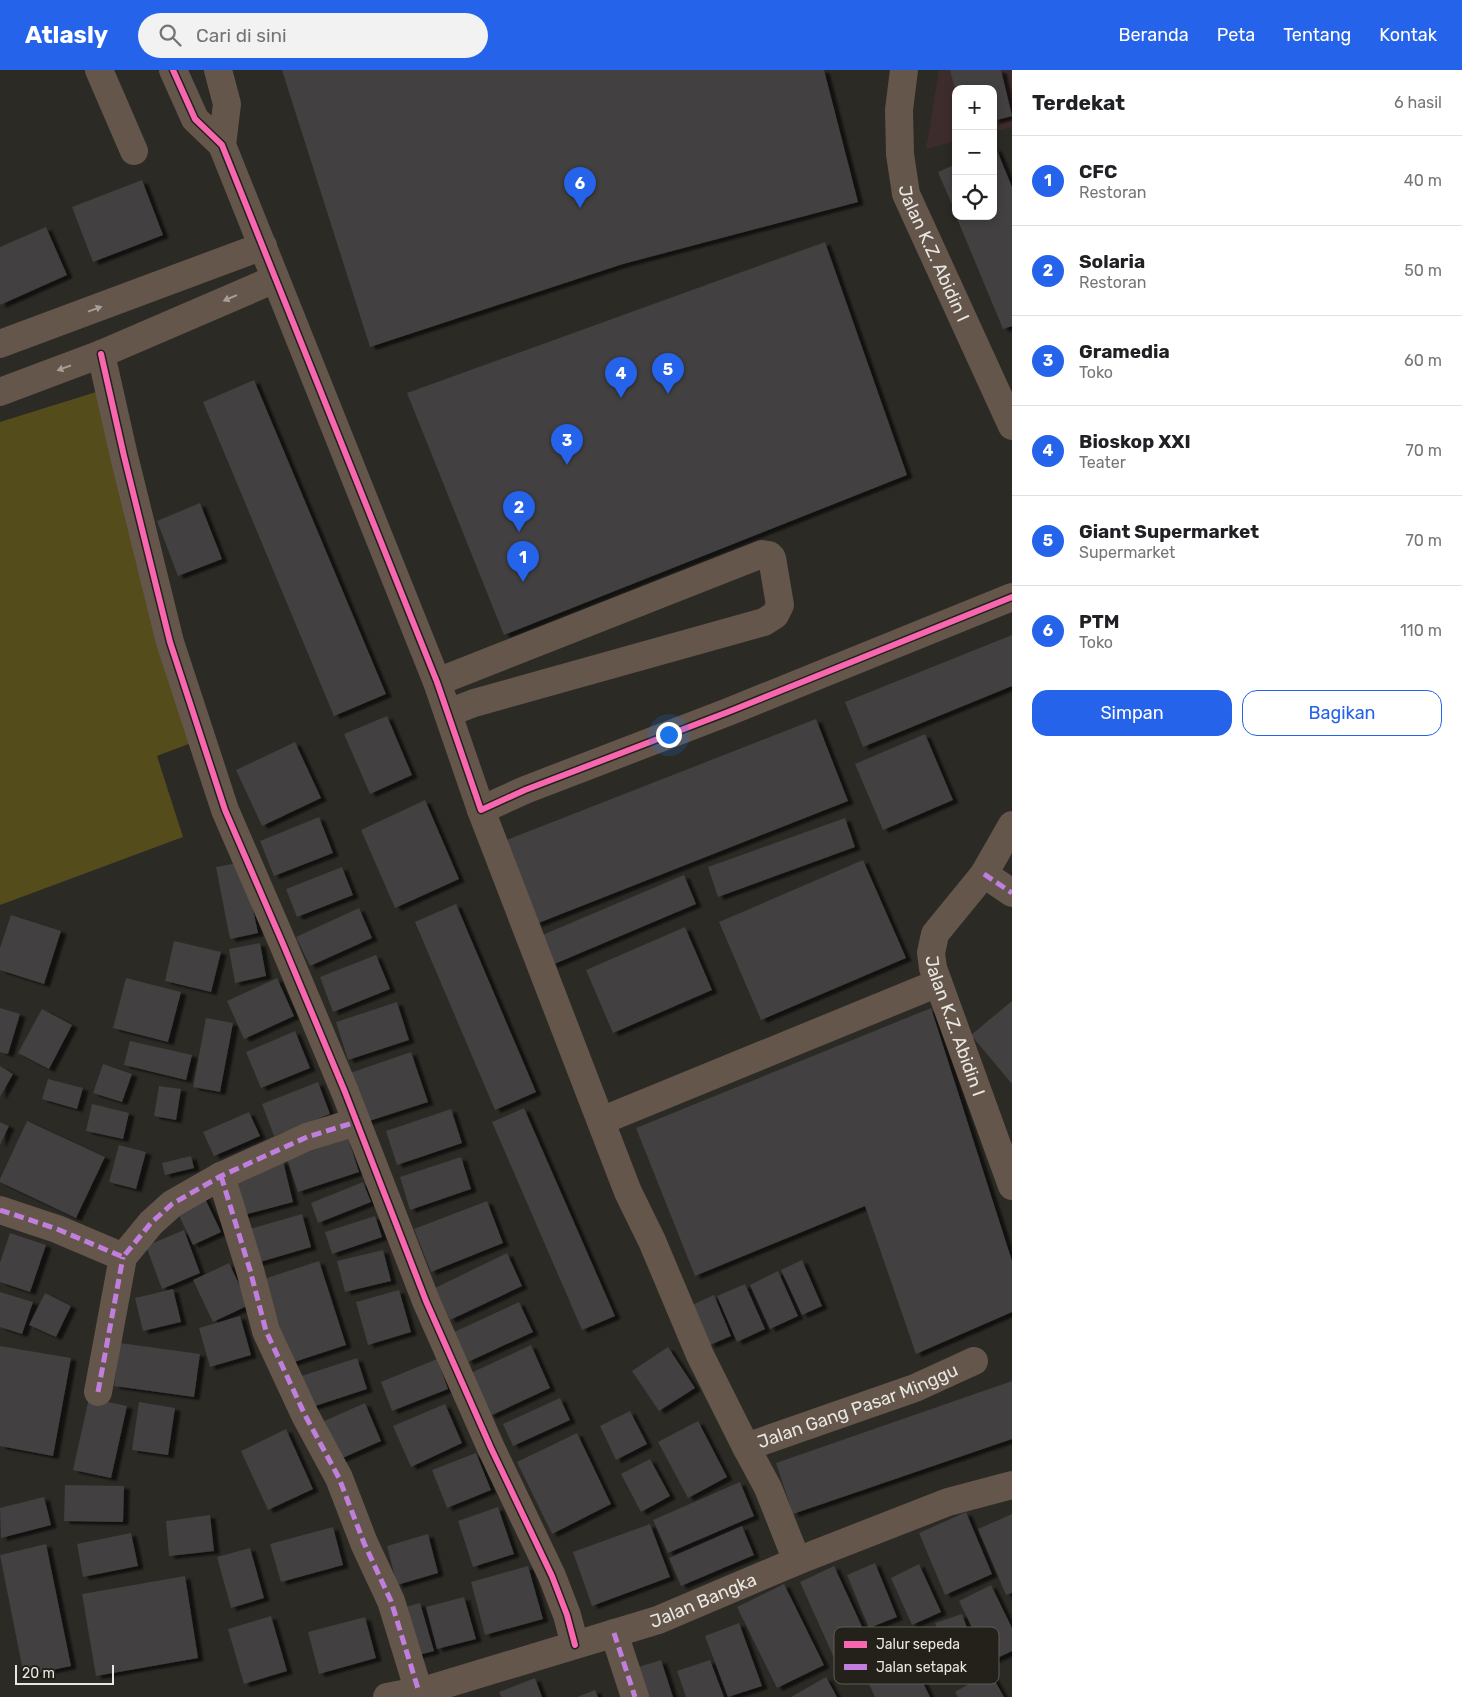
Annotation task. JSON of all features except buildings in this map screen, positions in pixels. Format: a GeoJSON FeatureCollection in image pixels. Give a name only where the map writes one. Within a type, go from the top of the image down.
{"type":"FeatureCollection","features":[{"type":"Feature","properties":{"kind":"street"},"geometry":{"type":"LineString","coordinates":[[99,70],[134,151]]}},
{"type":"Feature","properties":{"kind":"street"},"geometry":{"type":"LineString","coordinates":[[173,70],[196,118],[222,145],[437,682],[481,810],[628,1192],[652,1241],[700,1355],[746,1447]]}},
{"type":"Feature","properties":{"kind":"street"},"geometry":{"type":"LineString","coordinates":[[218,70],[227,104],[222,145]]}},
{"type":"Feature","properties":{"kind":"street","name":"Jalan K.Z. Abidin I"},"geometry":{"type":"LineString","coordinates":[[904,70],[899,110],[900,154],[906,194],[1012,426]]}},
{"type":"Feature","properties":{"kind":"street"},"geometry":{"type":"LineString","coordinates":[[0,344],[264,246]]}},
{"type":"Feature","properties":{"kind":"street"},"geometry":{"type":"LineString","coordinates":[[0,392],[102,354],[275,279]]}},
{"type":"Feature","properties":{"kind":"street"},"geometry":{"type":"LineString","coordinates":[[102,354],[124,456],[170,642],[224,810],[286,952],[356,1122],[426,1301],[552,1576],[567,1615],[575,1645]]}},
{"type":"Feature","properties":{"kind":"street"},"geometry":{"type":"LineString","coordinates":[[437,682],[762,554],[769,555],[772,558],[780,605],[775,615],[764,622],[448,713]]}},
{"type":"Feature","properties":{"kind":"street"},"geometry":{"type":"LineString","coordinates":[[481,810],[525,790],[737,708],[1012,597]]}},
{"type":"Feature","properties":{"kind":"street","name":"Jalan K.Z. Abidin I"},"geometry":{"type":"LineString","coordinates":[[1012,825],[984,874],[935,934],[931,946],[931,963],[1012,1186]]}},
{"type":"Feature","properties":{"kind":"street"},"geometry":{"type":"LineString","coordinates":[[984,874],[1012,893]]}},
{"type":"Feature","properties":{"kind":"street"},"geometry":{"type":"LineString","coordinates":[[601,1121],[938,983]]}},
{"type":"Feature","properties":{"kind":"street"},"geometry":{"type":"LineString","coordinates":[[98,1392],[123,1257],[151,1223],[172,1204],[221,1176],[307,1137],[356,1122]]}},
{"type":"Feature","properties":{"kind":"street"},"geometry":{"type":"LineString","coordinates":[[221,1176],[250,1270],[266,1331],[304,1415],[339,1478],[360,1535],[391,1601],[419,1692]]}},
{"type":"Feature","properties":{"kind":"street"},"geometry":{"type":"LineString","coordinates":[[0,1210],[57,1229],[123,1257]]}},
{"type":"Feature","properties":{"kind":"street","name":"Jalan Gang Pasar Minggu"},"geometry":{"type":"LineString","coordinates":[[797,1561],[768,1488],[746,1447],[914,1388],[974,1361]]}},
{"type":"Feature","properties":{"kind":"street","name":"Jalan Bangka"},"geometry":{"type":"LineString","coordinates":[[387,1697],[419,1692],[658,1620],[797,1561],[948,1502],[1012,1485]]}},
{"type":"Feature","properties":{"kind":"street"},"geometry":{"type":"LineString","coordinates":[[614,1633],[635,1697]]}},
{"type":"Feature","properties":{"kind":"shaded area"},"geometry":{"type":"Polygon","coordinates":[[[939,70],[1012,70],[1012,127],[997,131],[997,85],[952,85],[952,142],[926,149],[939,70]]]}},
{"type":"Feature","properties":{"kind":"shaded area"},"geometry":{"type":"Polygon","coordinates":[[[96,392],[191,743],[157,756],[183,837],[0,905],[0,422],[96,392]]]}},
{"type":"Feature","properties":{"kind":"marked path"},"geometry":{"type":"LineString","coordinates":[[984,874],[1012,893]]}},
{"type":"Feature","properties":{"kind":"marked path"},"geometry":{"type":"LineString","coordinates":[[0,1210],[57,1229],[123,1257],[151,1223],[172,1204],[221,1176],[307,1137],[356,1122]]}},
{"type":"Feature","properties":{"kind":"marked path"},"geometry":{"type":"LineString","coordinates":[[221,1176],[250,1270],[266,1331],[305,1415],[339,1478],[364,1543],[391,1601],[419,1692]]}},
{"type":"Feature","properties":{"kind":"marked path"},"geometry":{"type":"LineString","coordinates":[[98,1392],[123,1257]]}},
{"type":"Feature","properties":{"kind":"marked path"},"geometry":{"type":"LineString","coordinates":[[614,1633],[635,1697]]}},
{"type":"Feature","properties":{"kind":"cycle path"},"geometry":{"type":"LineString","coordinates":[[173,70],[195,119],[222,145],[437,682],[481,810],[525,790],[728,712],[1012,597]]}},
{"type":"Feature","properties":{"kind":"cycle path"},"geometry":{"type":"LineString","coordinates":[[101,354],[170,642],[225,810],[345,1092],[426,1301],[491,1448],[552,1576],[567,1615],[575,1645]]}},
{"type":"Feature","properties":{"kind":"place","name":"PTM"},"geometry":{"type":"Point","coordinates":[580,208]}},
{"type":"Feature","properties":{"kind":"place","name":"Giant Supermarket"},"geometry":{"type":"Point","coordinates":[668,394]}},
{"type":"Feature","properties":{"kind":"place","name":"Bioskop XXI"},"geometry":{"type":"Point","coordinates":[621,398]}},
{"type":"Feature","properties":{"kind":"place","name":"Gramedia"},"geometry":{"type":"Point","coordinates":[567,465]}},
{"type":"Feature","properties":{"kind":"place","name":"Solaria"},"geometry":{"type":"Point","coordinates":[519,532]}},
{"type":"Feature","properties":{"kind":"place","name":"CFC"},"geometry":{"type":"Point","coordinates":[523,582]}}]}
